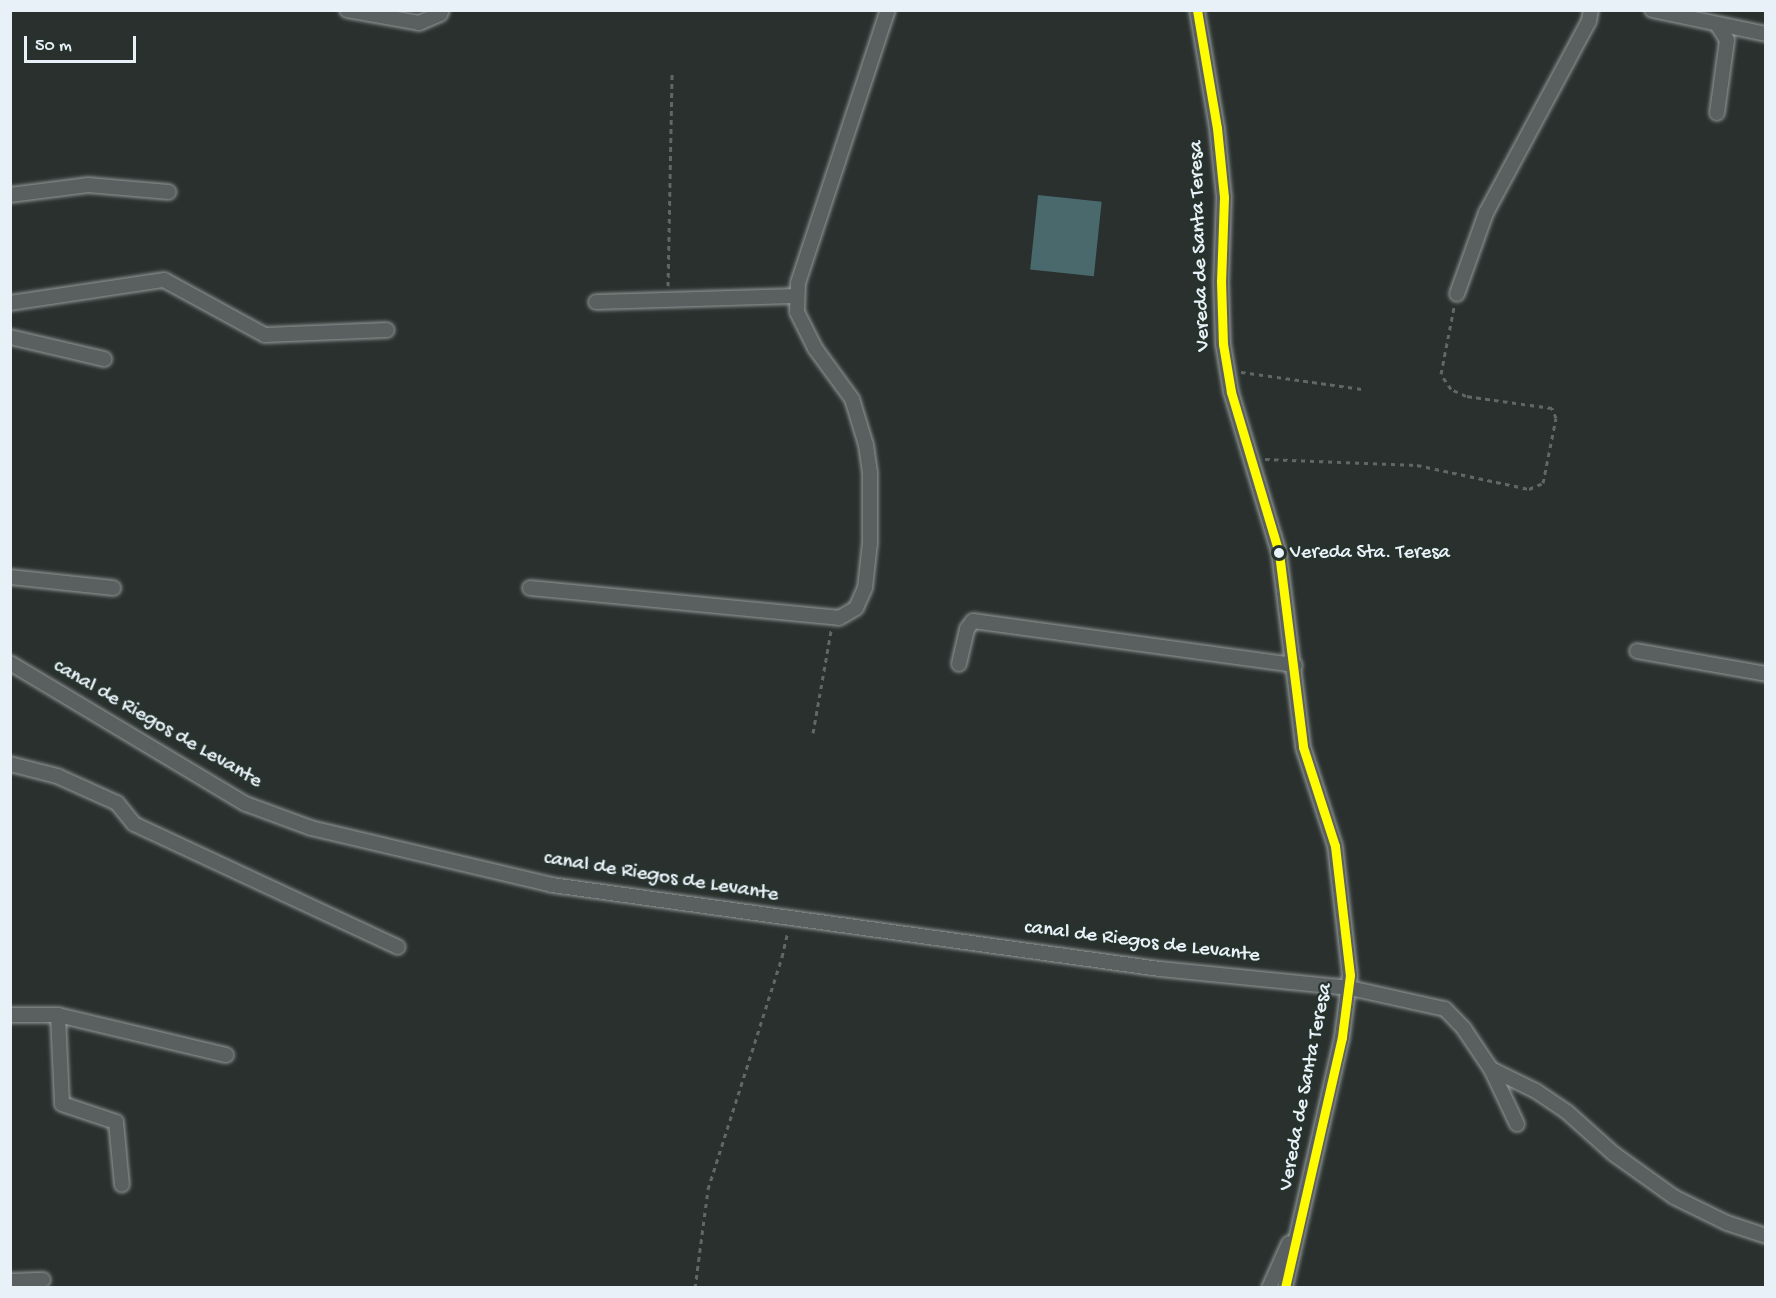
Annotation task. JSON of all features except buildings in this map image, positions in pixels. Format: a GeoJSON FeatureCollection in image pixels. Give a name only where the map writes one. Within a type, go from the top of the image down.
{"type":"FeatureCollection","features":[{"type":"Feature","properties":{"kind":"street"},"geometry":{"type":"LineString","coordinates":[[347,10],[419,22],[440,14],[442,10]]}},
{"type":"Feature","properties":{"kind":"street"},"geometry":{"type":"LineString","coordinates":[[530,588],[839,618],[856,608],[865,588],[870,543],[870,472],[852,399],[814,348],[797,312],[797,296],[798,283],[812,232],[888,10]]}},
{"type":"Feature","properties":{"kind":"street","name":"Vereda de Santa Teresa"},"geometry":{"type":"LineString","coordinates":[[1197,10],[1217,128],[1224,197],[1221,281],[1223,344],[1227,370],[1231,392],[1279,553],[1295,665],[1303,747],[1335,846],[1345,918],[1350,988],[1342,1037],[1285,1287]]}},
{"type":"Feature","properties":{"kind":"street"},"geometry":{"type":"LineString","coordinates":[[1457,294],[1485,213],[1589,21],[1591,10]]}},
{"type":"Feature","properties":{"kind":"street"},"geometry":{"type":"LineString","coordinates":[[1652,10],[1718,26],[1766,34]]}},
{"type":"Feature","properties":{"kind":"street"},"geometry":{"type":"LineString","coordinates":[[1717,113],[1727,40],[1718,26]]}},
{"type":"Feature","properties":{"kind":"street"},"geometry":{"type":"LineString","coordinates":[[10,195],[87,185],[169,192]]}},
{"type":"Feature","properties":{"kind":"street"},"geometry":{"type":"LineString","coordinates":[[10,303],[164,280],[265,335],[387,330]]}},
{"type":"Feature","properties":{"kind":"street"},"geometry":{"type":"LineString","coordinates":[[596,302],[797,296]]}},
{"type":"Feature","properties":{"kind":"street"},"geometry":{"type":"LineString","coordinates":[[10,338],[104,359]]}},
{"type":"Feature","properties":{"kind":"street"},"geometry":{"type":"LineString","coordinates":[[10,577],[113,588]]}},
{"type":"Feature","properties":{"kind":"street"},"geometry":{"type":"LineString","coordinates":[[959,664],[967,629],[973,621],[1295,665]]}},
{"type":"Feature","properties":{"kind":"street"},"geometry":{"type":"LineString","coordinates":[[1637,651],[1766,674]]}},
{"type":"Feature","properties":{"kind":"street","name":"canal de Riegos de Levante"},"geometry":{"type":"LineString","coordinates":[[10,663],[246,804],[311,828],[552,885],[1160,969],[1350,988],[1445,1009],[1464,1029],[1491,1069],[1517,1124]]}},
{"type":"Feature","properties":{"kind":"street"},"geometry":{"type":"LineString","coordinates":[[10,764],[57,776],[117,803],[134,824],[398,947]]}},
{"type":"Feature","properties":{"kind":"street"},"geometry":{"type":"LineString","coordinates":[[10,1015],[58,1015],[226,1055]]}},
{"type":"Feature","properties":{"kind":"street"},"geometry":{"type":"LineString","coordinates":[[58,1015],[62,1104],[116,1122],[122,1185]]}},
{"type":"Feature","properties":{"kind":"street"},"geometry":{"type":"LineString","coordinates":[[1491,1069],[1536,1091],[1567,1112],[1614,1154],[1674,1197],[1727,1222],[1766,1236]]}},
{"type":"Feature","properties":{"kind":"street"},"geometry":{"type":"LineString","coordinates":[[1269,1287],[1303,1210]]}},
{"type":"Feature","properties":{"kind":"street"},"geometry":{"type":"LineString","coordinates":[[10,1281],[43,1280]]}},
{"type":"Feature","properties":{"kind":"path"},"geometry":{"type":"LineString","coordinates":[[667,300],[672,70]]}},
{"type":"Feature","properties":{"kind":"path"},"geometry":{"type":"LineString","coordinates":[[1252,458],[1417,465],[1529,489],[1543,483],[1556,418],[1552,408],[1466,396],[1451,389],[1441,374],[1457,294]]}},
{"type":"Feature","properties":{"kind":"path"},"geometry":{"type":"LineString","coordinates":[[1227,370],[1362,389]]}},
{"type":"Feature","properties":{"kind":"path"},"geometry":{"type":"LineString","coordinates":[[813,733],[833,617]]}},
{"type":"Feature","properties":{"kind":"path"},"geometry":{"type":"LineString","coordinates":[[695,1287],[708,1189],[779,967],[790,918]]}},
{"type":"Feature","properties":{"kind":"water"},"geometry":{"type":"Polygon","coordinates":[[[1038,195],[1102,202],[1094,276],[1030,270],[1038,195]]]}},
{"type":"Feature","properties":{"kind":"transit line"},"geometry":{"type":"LineString","coordinates":[[1197,10],[1217,128],[1224,197],[1221,281],[1223,344],[1231,392],[1279,553],[1303,747],[1335,846],[1350,975],[1342,1037],[1285,1288]]}},
{"type":"Feature","properties":{"kind":"place","name":"Vereda Sta. Teresa"},"geometry":{"type":"Point","coordinates":[1279,553]}}]}
